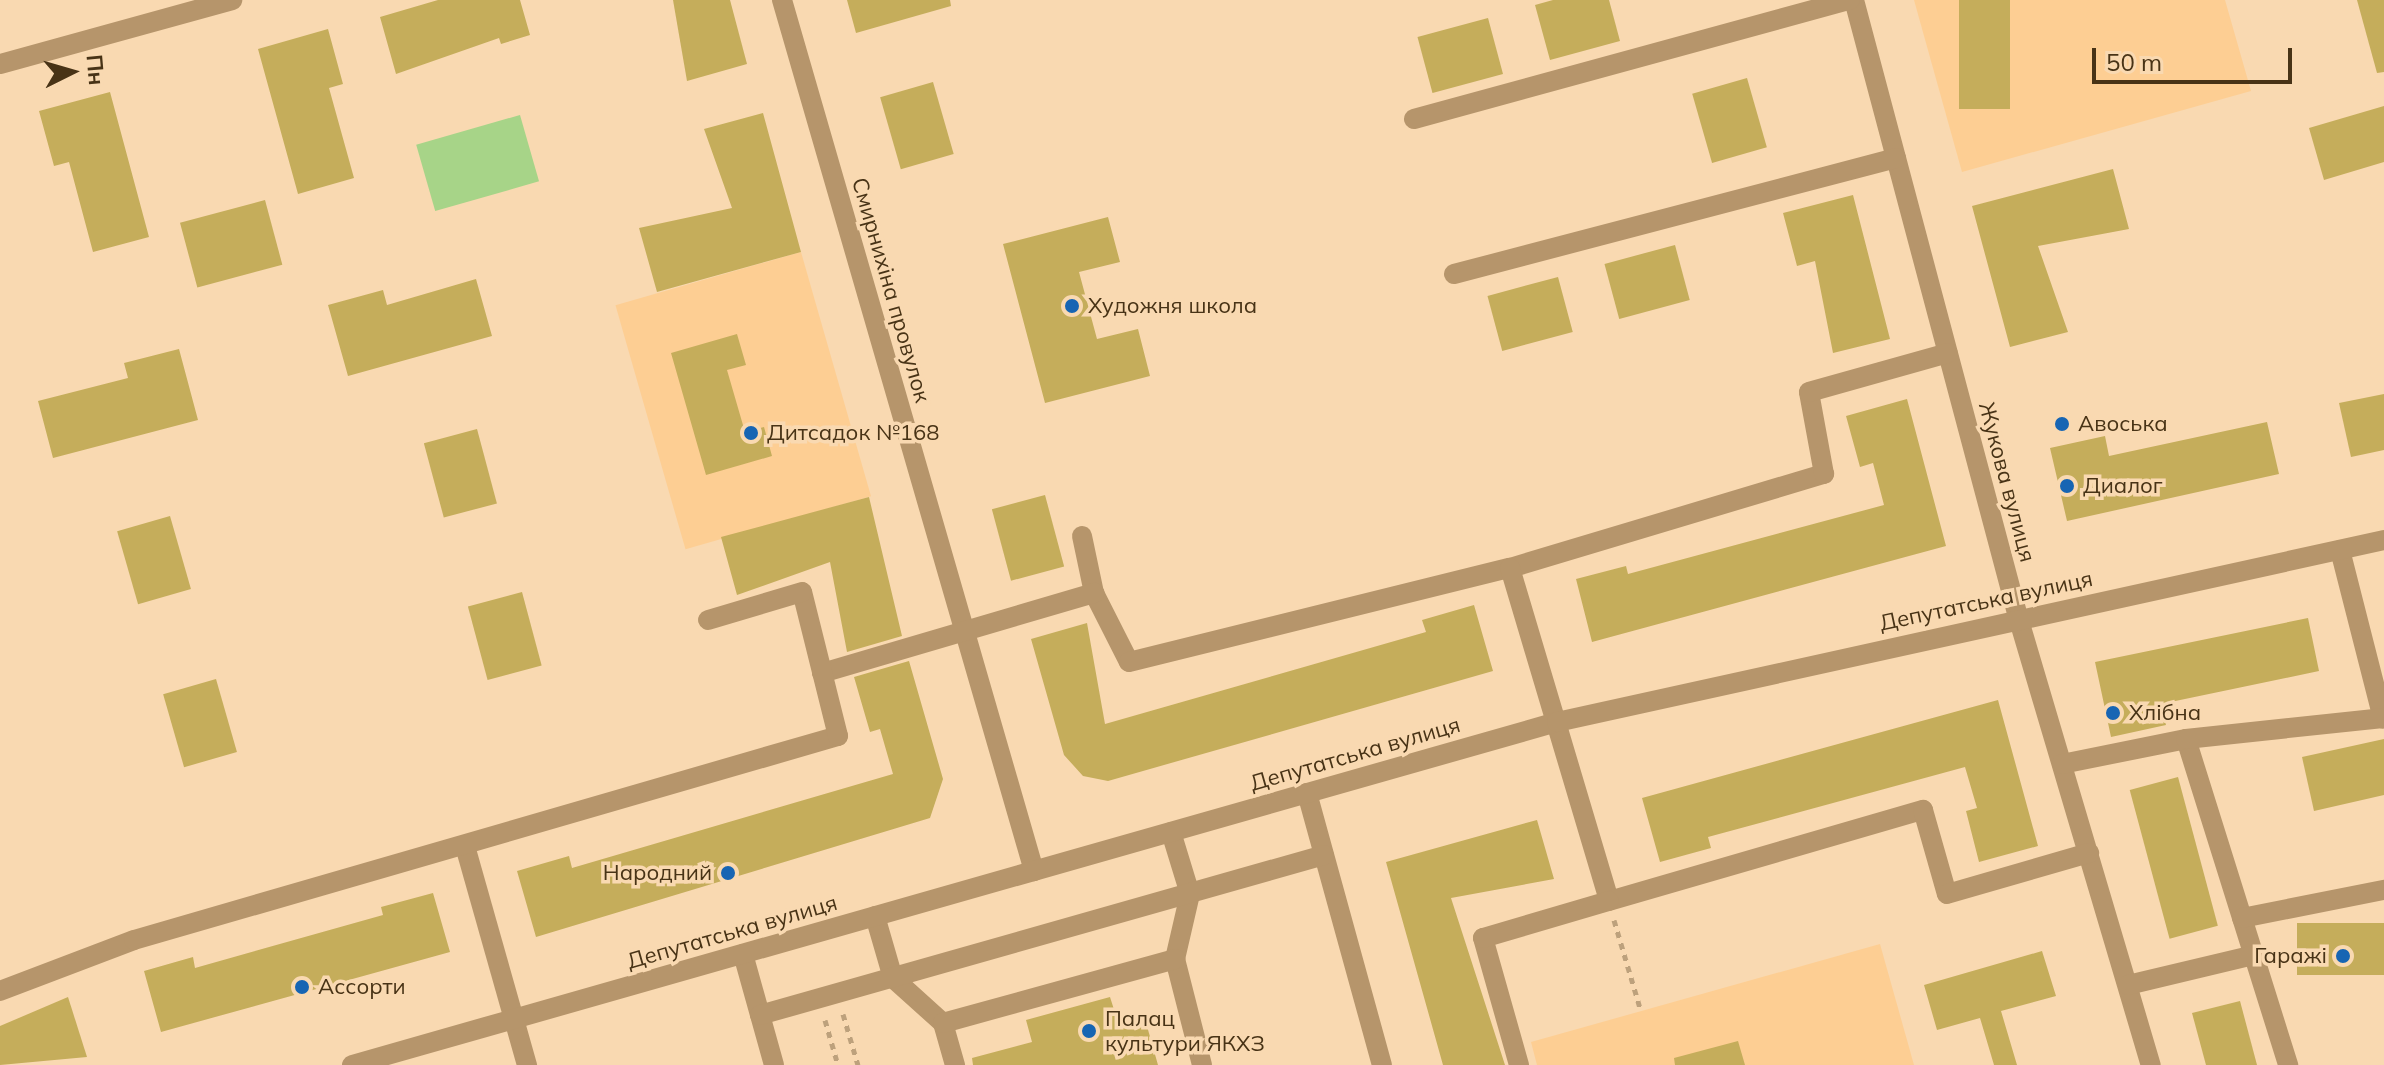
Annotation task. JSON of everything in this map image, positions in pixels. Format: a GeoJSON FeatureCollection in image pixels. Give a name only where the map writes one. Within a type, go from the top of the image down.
{"type":"FeatureCollection","features":[{"type":"Feature","properties":{"kind":"street"},"geometry":{"type":"LineString","coordinates":[[0,64],[232,0]]}},
{"type":"Feature","properties":{"kind":"street","name":"Смирнихіна провулок"},"geometry":{"type":"LineString","coordinates":[[782,0],[1034,871]]}},
{"type":"Feature","properties":{"kind":"street"},"geometry":{"type":"LineString","coordinates":[[1414,119],[1852,0]]}},
{"type":"Feature","properties":{"kind":"street","name":"Жукова вулиця"},"geometry":{"type":"LineString","coordinates":[[1852,0],[2018,617],[2151,1065]]}},
{"type":"Feature","properties":{"kind":"street"},"geometry":{"type":"LineString","coordinates":[[1454,274],[1896,158]]}},
{"type":"Feature","properties":{"kind":"street"},"geometry":{"type":"LineString","coordinates":[[1082,536],[1094,593],[1129,662],[1510,568],[1824,474],[1809,392],[1948,353]]}},
{"type":"Feature","properties":{"kind":"street","name":"Депутатська вулиця"},"geometry":{"type":"LineString","coordinates":[[352,1065],[1557,722],[2018,617],[2384,540]]}},
{"type":"Feature","properties":{"kind":"street"},"geometry":{"type":"LineString","coordinates":[[2062,764],[2186,739],[2384,718],[2340,550]]}},
{"type":"Feature","properties":{"kind":"street"},"geometry":{"type":"LineString","coordinates":[[1510,568],[1609,901]]}},
{"type":"Feature","properties":{"kind":"street"},"geometry":{"type":"LineString","coordinates":[[0,991],[134,940],[838,736],[802,592],[708,620]]}},
{"type":"Feature","properties":{"kind":"street"},"geometry":{"type":"LineString","coordinates":[[822,673],[1094,593]]}},
{"type":"Feature","properties":{"kind":"street"},"geometry":{"type":"LineString","coordinates":[[2186,739],[2288,1065]]}},
{"type":"Feature","properties":{"kind":"street"},"geometry":{"type":"LineString","coordinates":[[1307,793],[1382,1065]]}},
{"type":"Feature","properties":{"kind":"street"},"geometry":{"type":"LineString","coordinates":[[1519,1065],[1483,938],[1923,810],[1947,894],[2089,853]]}},
{"type":"Feature","properties":{"kind":"street"},"geometry":{"type":"LineString","coordinates":[[1171,832],[1190,894],[1175,959],[1202,1065]]}},
{"type":"Feature","properties":{"kind":"street"},"geometry":{"type":"LineString","coordinates":[[465,846],[527,1065]]}},
{"type":"Feature","properties":{"kind":"street"},"geometry":{"type":"LineString","coordinates":[[760,1015],[1324,855]]}},
{"type":"Feature","properties":{"kind":"street"},"geometry":{"type":"LineString","coordinates":[[2242,918],[2384,890]]}},
{"type":"Feature","properties":{"kind":"street"},"geometry":{"type":"LineString","coordinates":[[875,916],[893,978],[943,1023],[955,1065]]}},
{"type":"Feature","properties":{"kind":"street"},"geometry":{"type":"LineString","coordinates":[[743,954],[774,1065]]}},
{"type":"Feature","properties":{"kind":"street"},"geometry":{"type":"LineString","coordinates":[[2128,985],[2254,955]]}},
{"type":"Feature","properties":{"kind":"street"},"geometry":{"type":"LineString","coordinates":[[943,1023],[1175,959]]}},
{"type":"Feature","properties":{"kind":"path"},"geometry":{"type":"LineString","coordinates":[[1609,901],[1641,1011]]}},
{"type":"Feature","properties":{"kind":"path"},"geometry":{"type":"LineString","coordinates":[[828,996],[838,1065]]}},
{"type":"Feature","properties":{"kind":"path"},"geometry":{"type":"LineString","coordinates":[[828,996],[858,1065]]}},
{"type":"Feature","properties":{"kind":"shaded area"},"geometry":{"type":"Polygon","coordinates":[[[1914,0],[2225,0],[2251,91],[1962,172],[1914,0]]]}},
{"type":"Feature","properties":{"kind":"shaded area","name":"Дитсадок №168"},"geometry":{"type":"Polygon","coordinates":[[[801,252],[871,496],[685,549],[615,305],[801,252]]]}},
{"type":"Feature","properties":{"kind":"shaded area"},"geometry":{"type":"Polygon","coordinates":[[[1880,944],[1914,1065],[1537,1065],[1531,1042],[1880,944]]]}},
{"type":"Feature","properties":{"kind":"green space"},"geometry":{"type":"Polygon","coordinates":[[[520,115],[539,181],[435,211],[416,145],[520,115]]]}},
{"type":"Feature","properties":{"kind":"building"},"geometry":{"type":"Polygon","coordinates":[[[438,0],[520,0],[530,35],[501,44],[499,38],[396,74],[380,17],[438,0]]]}},
{"type":"Feature","properties":{"kind":"building"},"geometry":{"type":"Polygon","coordinates":[[[673,0],[730,0],[747,64],[687,81],[673,0]]]}},
{"type":"Feature","properties":{"kind":"building"},"geometry":{"type":"Polygon","coordinates":[[[847,0],[950,0],[951,6],[856,33],[847,0]]]}},
{"type":"Feature","properties":{"kind":"building"},"geometry":{"type":"Polygon","coordinates":[[[1553,0],[1609,0],[1620,41],[1550,60],[1535,5],[1553,0]]]}},
{"type":"Feature","properties":{"kind":"building"},"geometry":{"type":"Polygon","coordinates":[[[1959,0],[2010,0],[2010,109],[1959,109],[1959,0]]]}},
{"type":"Feature","properties":{"kind":"building"},"geometry":{"type":"Polygon","coordinates":[[[2357,0],[2384,0],[2384,72],[2377,73],[2357,0]]]}},
{"type":"Feature","properties":{"kind":"building"},"geometry":{"type":"Polygon","coordinates":[[[1488,18],[1503,74],[1432,93],[1417,37],[1488,18]]]}},
{"type":"Feature","properties":{"kind":"building"},"geometry":{"type":"Polygon","coordinates":[[[328,29],[343,84],[329,88],[354,178],[298,194],[258,49],[328,29]]]}},
{"type":"Feature","properties":{"kind":"building"},"geometry":{"type":"Polygon","coordinates":[[[1747,78],[1767,147],[1712,163],[1692,94],[1747,78]]]}},
{"type":"Feature","properties":{"kind":"building"},"geometry":{"type":"Polygon","coordinates":[[[933,82],[954,154],[901,169],[880,97],[933,82]]]}},
{"type":"Feature","properties":{"kind":"building"},"geometry":{"type":"Polygon","coordinates":[[[110,92],[149,237],[93,252],[69,162],[54,166],[39,111],[110,92]]]}},
{"type":"Feature","properties":{"kind":"building"},"geometry":{"type":"Polygon","coordinates":[[[2384,106],[2384,162],[2324,180],[2309,128],[2384,106]]]}},
{"type":"Feature","properties":{"kind":"building"},"geometry":{"type":"Polygon","coordinates":[[[763,113],[801,252],[657,292],[639,228],[732,208],[704,129],[763,113]]]}},
{"type":"Feature","properties":{"kind":"building"},"geometry":{"type":"Polygon","coordinates":[[[2113,169],[2129,229],[2038,246],[2068,332],[2010,347],[1972,206],[2113,169]]]}},
{"type":"Feature","properties":{"kind":"building"},"geometry":{"type":"Polygon","coordinates":[[[1853,195],[1890,339],[1833,353],[1815,261],[1797,266],[1783,213],[1853,195]]]}},
{"type":"Feature","properties":{"kind":"building"},"geometry":{"type":"Polygon","coordinates":[[[265,200],[282,265],[197,287],[180,223],[265,200]]]}},
{"type":"Feature","properties":{"kind":"building"},"geometry":{"type":"Polygon","coordinates":[[[1108,217],[1120,262],[1079,272],[1097,339],[1138,329],[1150,376],[1045,403],[1003,244],[1108,217]]]}},
{"type":"Feature","properties":{"kind":"building"},"geometry":{"type":"Polygon","coordinates":[[[1675,245],[1690,300],[1619,319],[1604,264],[1675,245]]]}},
{"type":"Feature","properties":{"kind":"building"},"geometry":{"type":"Polygon","coordinates":[[[1558,277],[1573,332],[1502,351],[1487,296],[1558,277]]]}},
{"type":"Feature","properties":{"kind":"building"},"geometry":{"type":"Polygon","coordinates":[[[476,279],[492,336],[348,376],[328,305],[383,290],[387,305],[476,279]]]}},
{"type":"Feature","properties":{"kind":"building"},"geometry":{"type":"Polygon","coordinates":[[[737,334],[746,365],[727,370],[745,432],[764,427],[772,456],[706,475],[671,353],[737,334]]]}},
{"type":"Feature","properties":{"kind":"building"},"geometry":{"type":"Polygon","coordinates":[[[179,349],[198,420],[53,458],[38,401],[128,378],[124,363],[179,349]]]}},
{"type":"Feature","properties":{"kind":"building"},"geometry":{"type":"Polygon","coordinates":[[[2384,394],[2384,450],[2351,457],[2339,403],[2384,394]]]}},
{"type":"Feature","properties":{"kind":"building"},"geometry":{"type":"Polygon","coordinates":[[[1907,399],[1946,546],[1592,642],[1576,579],[1626,566],[1628,574],[1884,505],[1873,463],[1860,467],[1846,416],[1907,399]]]}},
{"type":"Feature","properties":{"kind":"building"},"geometry":{"type":"Polygon","coordinates":[[[2267,422],[2279,474],[2067,521],[2050,448],[2105,436],[2109,456],[2267,422]]]}},
{"type":"Feature","properties":{"kind":"building"},"geometry":{"type":"Polygon","coordinates":[[[477,429],[497,503],[444,518],[424,443],[477,429]]]}},
{"type":"Feature","properties":{"kind":"building"},"geometry":{"type":"Polygon","coordinates":[[[1045,495],[1064,566],[1011,581],[992,509],[1045,495]]]}},
{"type":"Feature","properties":{"kind":"building"},"geometry":{"type":"Polygon","coordinates":[[[869,497],[902,636],[847,652],[830,562],[737,595],[721,537],[869,497]]]}},
{"type":"Feature","properties":{"kind":"building"},"geometry":{"type":"Polygon","coordinates":[[[170,516],[191,589],[138,604],[117,531],[170,516]]]}},
{"type":"Feature","properties":{"kind":"building"},"geometry":{"type":"Polygon","coordinates":[[[522,592],[542,665],[488,680],[468,606],[522,592]]]}},
{"type":"Feature","properties":{"kind":"building"},"geometry":{"type":"Polygon","coordinates":[[[1474,605],[1493,671],[1108,781],[1083,776],[1064,755],[1031,639],[1087,623],[1105,724],[1426,632],[1422,620],[1474,605]]]}},
{"type":"Feature","properties":{"kind":"building"},"geometry":{"type":"Polygon","coordinates":[[[2308,618],[2319,671],[2161,704],[2166,725],[2111,737],[2095,662],[2308,618]]]}},
{"type":"Feature","properties":{"kind":"building"},"geometry":{"type":"Polygon","coordinates":[[[909,661],[943,779],[930,818],[536,937],[517,871],[569,856],[572,868],[893,774],[880,729],[870,732],[854,677],[909,661]]]}},
{"type":"Feature","properties":{"kind":"building"},"geometry":{"type":"Polygon","coordinates":[[[216,679],[237,752],[184,767],[163,694],[216,679]]]}},
{"type":"Feature","properties":{"kind":"building"},"geometry":{"type":"Polygon","coordinates":[[[1998,700],[2038,846],[1979,862],[1966,811],[1977,808],[1965,767],[1708,837],[1711,848],[1660,862],[1642,798],[1998,700]]]}},
{"type":"Feature","properties":{"kind":"building"},"geometry":{"type":"Polygon","coordinates":[[[2384,739],[2384,795],[2314,811],[2302,757],[2384,739]]]}},
{"type":"Feature","properties":{"kind":"building"},"geometry":{"type":"Polygon","coordinates":[[[2178,777],[2218,926],[2170,939],[2130,790],[2178,777]]]}},
{"type":"Feature","properties":{"kind":"building"},"geometry":{"type":"Polygon","coordinates":[[[1537,820],[1554,879],[1451,898],[1505,1065],[1443,1065],[1386,862],[1537,820]]]}},
{"type":"Feature","properties":{"kind":"building"},"geometry":{"type":"Polygon","coordinates":[[[433,893],[450,952],[161,1032],[144,971],[193,957],[195,968],[383,915],[381,907],[433,893]]]}},
{"type":"Feature","properties":{"kind":"building","name":"Гаражі"},"geometry":{"type":"Polygon","coordinates":[[[2297,923],[2384,923],[2384,975],[2297,975],[2297,923]]]}},
{"type":"Feature","properties":{"kind":"building"},"geometry":{"type":"Polygon","coordinates":[[[2042,951],[2056,996],[2001,1011],[2017,1065],[1994,1065],[1980,1018],[1937,1030],[1924,985],[2042,951]]]}},
{"type":"Feature","properties":{"kind":"building"},"geometry":{"type":"Polygon","coordinates":[[[68,997],[87,1057],[0,1065],[0,1026],[68,997]]]}},
{"type":"Feature","properties":{"kind":"building","name":"Палац культури ЯКХЗ"},"geometry":{"type":"Polygon","coordinates":[[[1110,997],[1117,1019],[1143,1012],[1158,1065],[973,1065],[972,1058],[1032,1042],[1026,1020],[1110,997]]]}},
{"type":"Feature","properties":{"kind":"building"},"geometry":{"type":"Polygon","coordinates":[[[2240,1001],[2257,1065],[2206,1065],[2192,1013],[2240,1001]]]}},
{"type":"Feature","properties":{"kind":"building"},"geometry":{"type":"Polygon","coordinates":[[[1738,1041],[1745,1065],[1675,1065],[1674,1058],[1738,1041]]]}},
{"type":"Feature","properties":{"kind":"place","name":"Художня школа"},"geometry":{"type":"Point","coordinates":[1072,306]}},
{"type":"Feature","properties":{"kind":"place","name":"Авоська"},"geometry":{"type":"Point","coordinates":[2062,424]}},
{"type":"Feature","properties":{"kind":"place","name":"Дитсадок №168"},"geometry":{"type":"Point","coordinates":[751,433]}},
{"type":"Feature","properties":{"kind":"place","name":"Диалог"},"geometry":{"type":"Point","coordinates":[2067,486]}},
{"type":"Feature","properties":{"kind":"place","name":"Хлібна"},"geometry":{"type":"Point","coordinates":[2113,713]}},
{"type":"Feature","properties":{"kind":"place","name":"Народний"},"geometry":{"type":"Point","coordinates":[728,873]}},
{"type":"Feature","properties":{"kind":"place","name":"Гаражі"},"geometry":{"type":"Point","coordinates":[2343,956]}},
{"type":"Feature","properties":{"kind":"place","name":"Ассорти"},"geometry":{"type":"Point","coordinates":[302,987]}},
{"type":"Feature","properties":{"kind":"place","name":"Палац культури ЯКХЗ"},"geometry":{"type":"Point","coordinates":[1089,1031]}}]}
